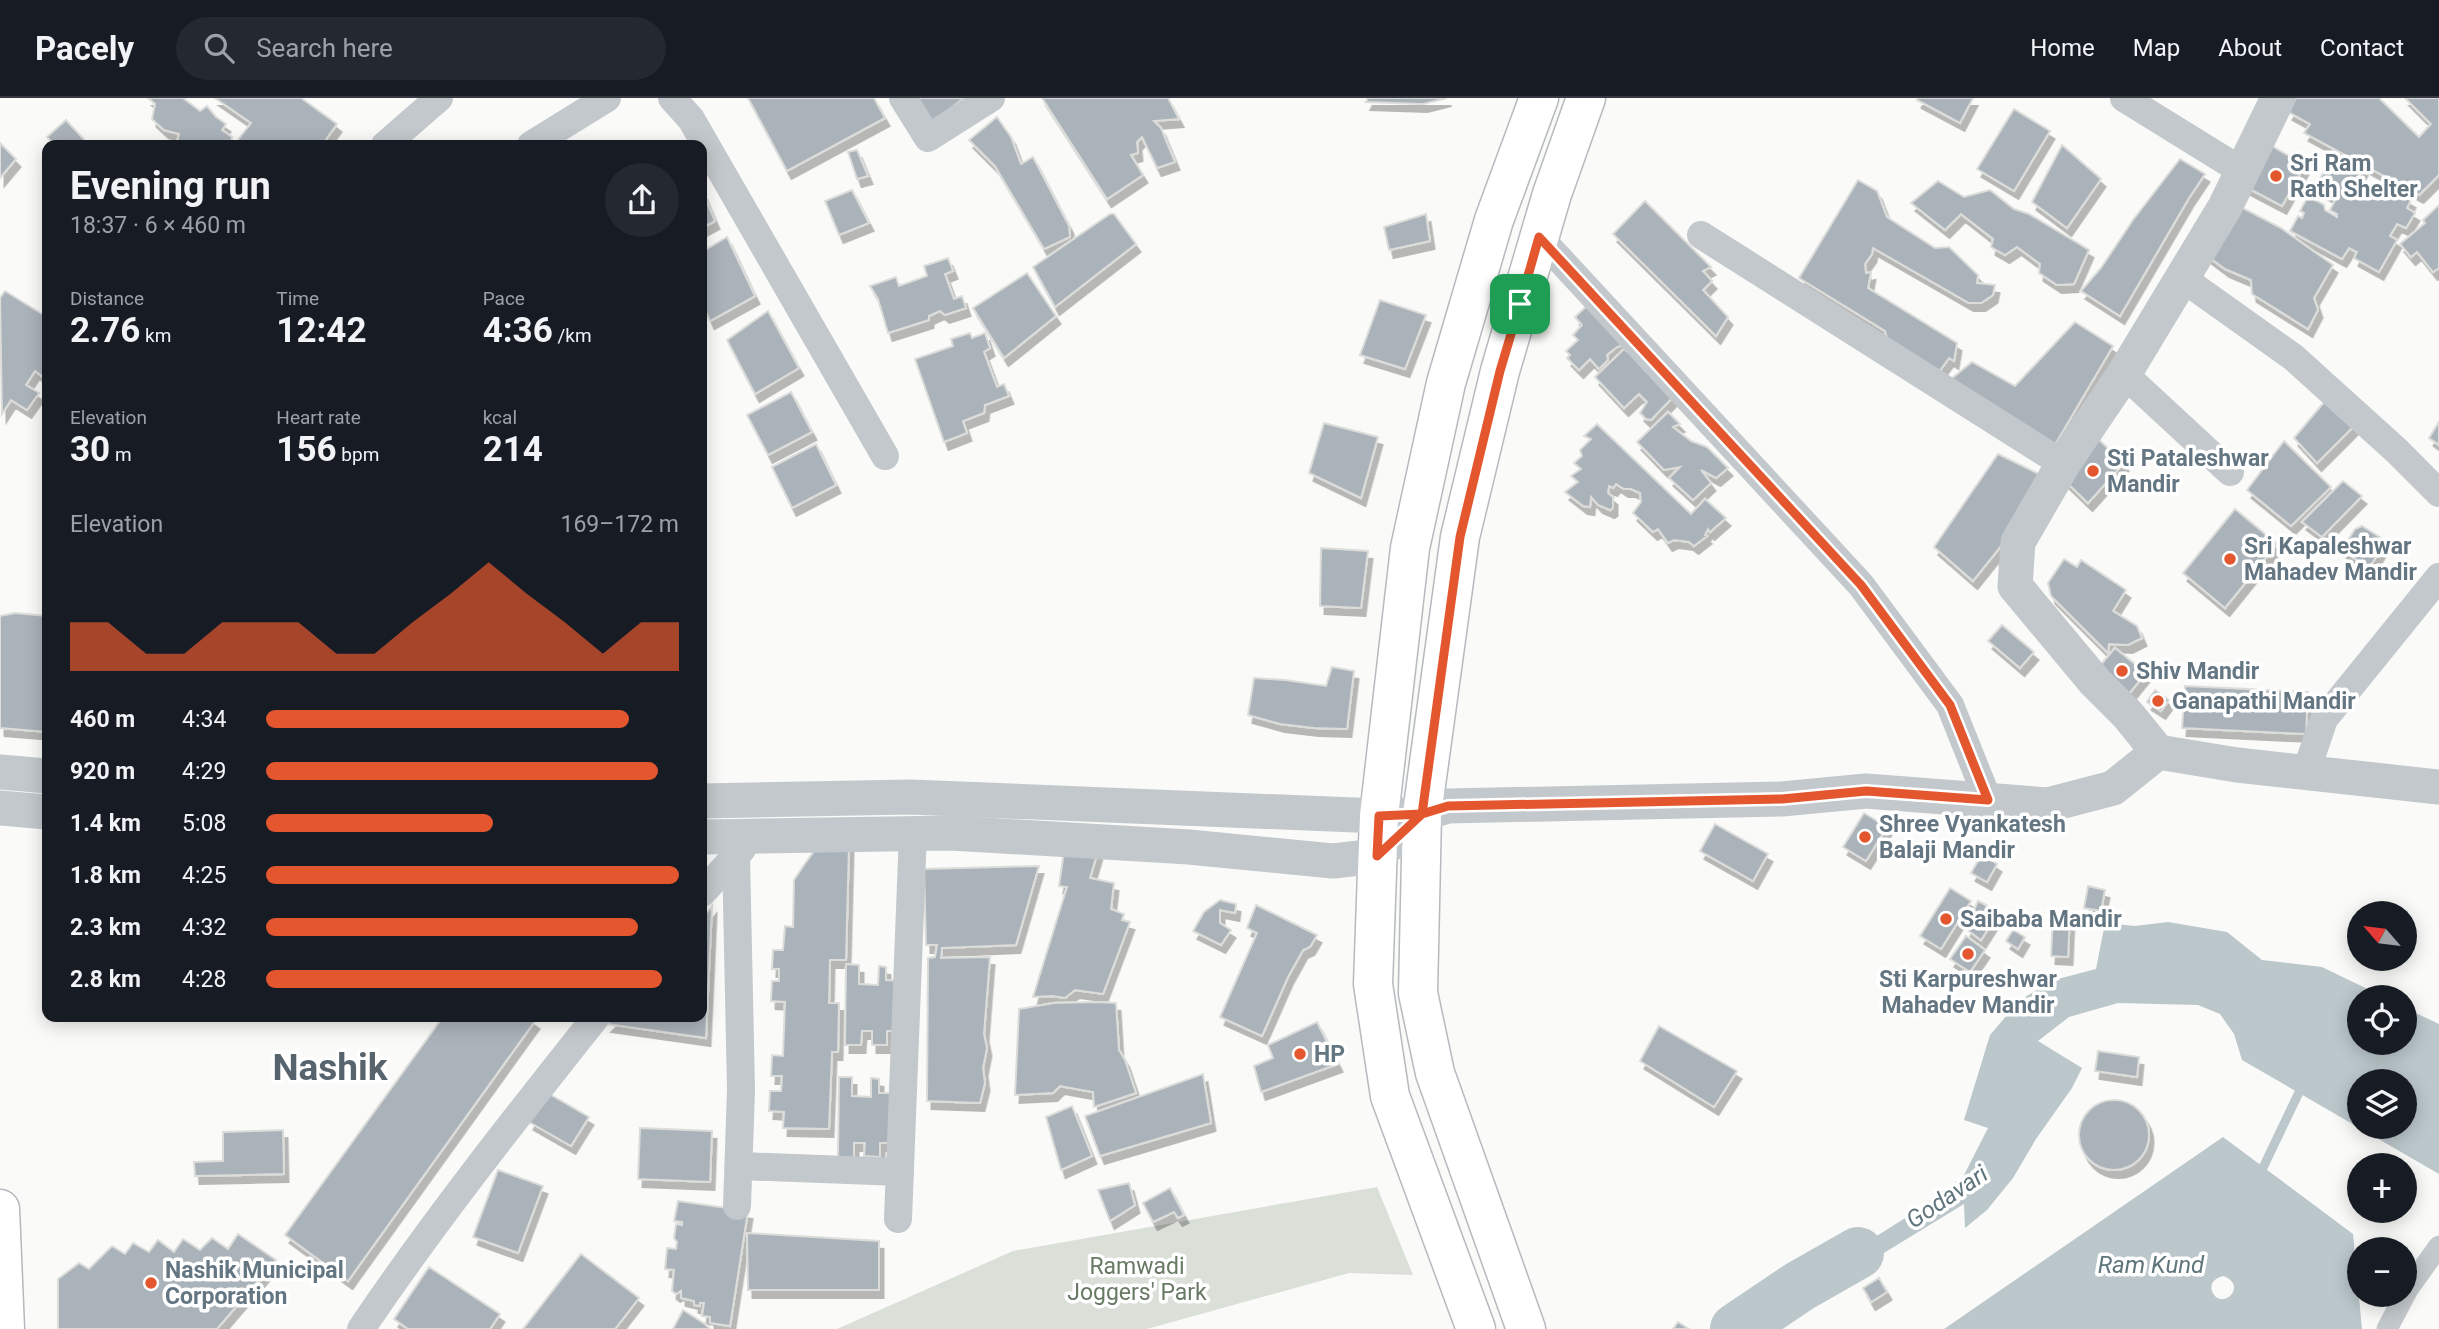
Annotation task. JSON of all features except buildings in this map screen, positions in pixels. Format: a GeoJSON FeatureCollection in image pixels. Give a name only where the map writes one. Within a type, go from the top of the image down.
{"type":"FeatureCollection","features":[{"type":"Feature","properties":{"kind":"main road"},"geometry":{"type":"LineString","coordinates":[[1476,1329],[1390,1096],[1373,984],[1379,816],[1410,548],[1446,383],[1494,220],[1539,98]]}},
{"type":"Feature","properties":{"kind":"main road"},"geometry":{"type":"LineString","coordinates":[[1526,1329],[1435,1073],[1418,993],[1422,814],[1460,537],[1500,371],[1552,194],[1586,98]]}},
{"type":"Feature","properties":{"kind":"main road"},"geometry":{"type":"LineString","coordinates":[[0,1209],[5,1329]]}},
{"type":"Feature","properties":{"kind":"street"},"geometry":{"type":"LineString","coordinates":[[391,140],[439,98]]}},
{"type":"Feature","properties":{"kind":"street"},"geometry":{"type":"LineString","coordinates":[[539,140],[607,98]]}},
{"type":"Feature","properties":{"kind":"street"},"geometry":{"type":"LineString","coordinates":[[672,98],[691,118],[704,140]]}},
{"type":"Feature","properties":{"kind":"street"},"geometry":{"type":"LineString","coordinates":[[903,98],[928,138],[991,98]]}},
{"type":"Feature","properties":{"kind":"street"},"geometry":{"type":"LineString","coordinates":[[2124,98],[2242,172]]}},
{"type":"Feature","properties":{"kind":"street"},"geometry":{"type":"LineString","coordinates":[[2278,98],[2225,207],[2124,373],[2063,464],[2018,542],[2015,586],[2158,752],[2237,765],[2439,787]]}},
{"type":"Feature","properties":{"kind":"street"},"geometry":{"type":"LineString","coordinates":[[707,146],[885,456]]}},
{"type":"Feature","properties":{"kind":"street"},"geometry":{"type":"LineString","coordinates":[[1702,235],[2063,464]]}},
{"type":"Feature","properties":{"kind":"street"},"geometry":{"type":"LineString","coordinates":[[1539,237],[1861,585],[1950,705],[1988,800]]}},
{"type":"Feature","properties":{"kind":"street"},"geometry":{"type":"LineString","coordinates":[[2182,278],[2293,357],[2398,451],[2439,493]]}},
{"type":"Feature","properties":{"kind":"street"},"geometry":{"type":"LineString","coordinates":[[2124,373],[2230,471]]}},
{"type":"Feature","properties":{"kind":"street"},"geometry":{"type":"LineString","coordinates":[[2306,772],[2324,719],[2439,578]]}},
{"type":"Feature","properties":{"kind":"street"},"geometry":{"type":"LineString","coordinates":[[707,801],[910,797],[1379,816],[1422,814],[1448,806],[1769,799],[1866,791],[2048,805],[2113,788],[2158,752]]}},
{"type":"Feature","properties":{"kind":"street"},"geometry":{"type":"LineString","coordinates":[[0,772],[42,776]]}},
{"type":"Feature","properties":{"kind":"street"},"geometry":{"type":"LineString","coordinates":[[707,888],[745,846],[799,799]]}},
{"type":"Feature","properties":{"kind":"street"},"geometry":{"type":"LineString","coordinates":[[0,808],[42,812]]}},
{"type":"Feature","properties":{"kind":"street"},"geometry":{"type":"LineString","coordinates":[[707,838],[745,846],[913,832],[1189,847],[1333,861],[1377,856],[1422,814]]}},
{"type":"Feature","properties":{"kind":"street"},"geometry":{"type":"LineString","coordinates":[[898,1219],[913,832]]}},
{"type":"Feature","properties":{"kind":"street"},"geometry":{"type":"LineString","coordinates":[[737,1206],[745,846]]}},
{"type":"Feature","properties":{"kind":"street"},"geometry":{"type":"LineString","coordinates":[[361,1329],[509,1127],[592,1022]]}},
{"type":"Feature","properties":{"kind":"street"},"geometry":{"type":"LineString","coordinates":[[739,1166],[900,1172]]}},
{"type":"Feature","properties":{"kind":"street"},"geometry":{"type":"LineString","coordinates":[[2387,1329],[2408,1289],[2439,1246]]}},
{"type":"Feature","properties":{"kind":"green space","name":"Ramwadi Joggers' Park"},"geometry":{"type":"Polygon","coordinates":[[[1377,1187],[1413,1275],[1349,1273],[1147,1329],[837,1329],[1013,1251],[1377,1187]]]}},
{"type":"Feature","properties":{"kind":"water"},"geometry":{"type":"Polygon","coordinates":[[[2168,922],[2227,932],[2262,960],[2322,967],[2359,985],[2347,985],[2347,1055],[2417,1055],[2417,1014],[2439,1024],[2439,1174],[2417,1161],[2417,1153],[2403,1153],[2379,1139],[2417,1139],[2417,1069],[2347,1069],[2347,1121],[2242,1060],[2234,1034],[2220,1014],[2198,1005],[2118,1003],[2069,1017],[2038,1041],[2082,1068],[2072,1088],[2036,1139],[2013,1178],[1987,1210],[1965,1228],[1964,1204],[1802,1303],[1794,1288],[1910,1215],[1963,1177],[1988,1128],[1964,1120],[1990,1035],[2020,1000],[2054,980],[2096,969],[2105,923],[2135,926],[2168,922]]]}},
{"type":"Feature","properties":{"kind":"water","name":"Ram Kund"},"geometry":{"type":"Polygon","coordinates":[[[2223,1137],[2353,1234],[2353,1237],[2347,1237],[2347,1307],[2360,1307],[2362,1329],[1944,1329],[2223,1137]],[[2223,1276],[2217,1278],[2211,1287],[2217,1298],[2222,1299],[2231,1295],[2234,1285],[2223,1276]]]}},
{"type":"Feature","properties":{"kind":"waterway"},"geometry":{"type":"LineString","coordinates":[[2259,1176],[2303,1084]]}},
{"type":"Feature","properties":{"kind":"waterway","name":"Godavari"},"geometry":{"type":"LineString","coordinates":[[1736,1329],[1800,1286],[1858,1253]]}},
{"type":"Feature","properties":{"kind":"place","name":"Sri Ram Rath Shelter"},"geometry":{"type":"Point","coordinates":[2276,176]}},
{"type":"Feature","properties":{"kind":"place","name":"Sti Pataleshwar Mandir"},"geometry":{"type":"Point","coordinates":[2093,471]}},
{"type":"Feature","properties":{"kind":"place","name":"Sri Kapaleshwar Mahadev Mandir"},"geometry":{"type":"Point","coordinates":[2230,559]}},
{"type":"Feature","properties":{"kind":"place","name":"Shiv Mandir"},"geometry":{"type":"Point","coordinates":[2122,671]}},
{"type":"Feature","properties":{"kind":"place","name":"Ganapathi Mandir"},"geometry":{"type":"Point","coordinates":[2158,701]}},
{"type":"Feature","properties":{"kind":"place","name":"Shree Vyankatesh Balaji Mandir"},"geometry":{"type":"Point","coordinates":[1865,837]}},
{"type":"Feature","properties":{"kind":"place","name":"Saibaba Mandir"},"geometry":{"type":"Point","coordinates":[1946,919]}},
{"type":"Feature","properties":{"kind":"place","name":"Sti Karpureshwar Mahadev Mandir"},"geometry":{"type":"Point","coordinates":[1968,954]}},
{"type":"Feature","properties":{"kind":"place","name":"HP"},"geometry":{"type":"Point","coordinates":[1300,1054]}},
{"type":"Feature","properties":{"kind":"place","name":"Nashik Municipal Corporation"},"geometry":{"type":"Point","coordinates":[151,1283]}},
{"type":"Feature","properties":{"kind":"district","name":"Nashik"},"geometry":{"type":"Point","coordinates":[330,1067]}},
{"type":"Feature","properties":{"kind":"route"},"geometry":{"type":"LineString","coordinates":[[1520,304],[1500,371],[1460,537],[1422,814],[1377,856],[1379,816],[1422,814],[1448,806],[1782,799],[1866,791],[1988,800],[1950,705],[1861,585],[1539,237],[1520,304]]}}]}
